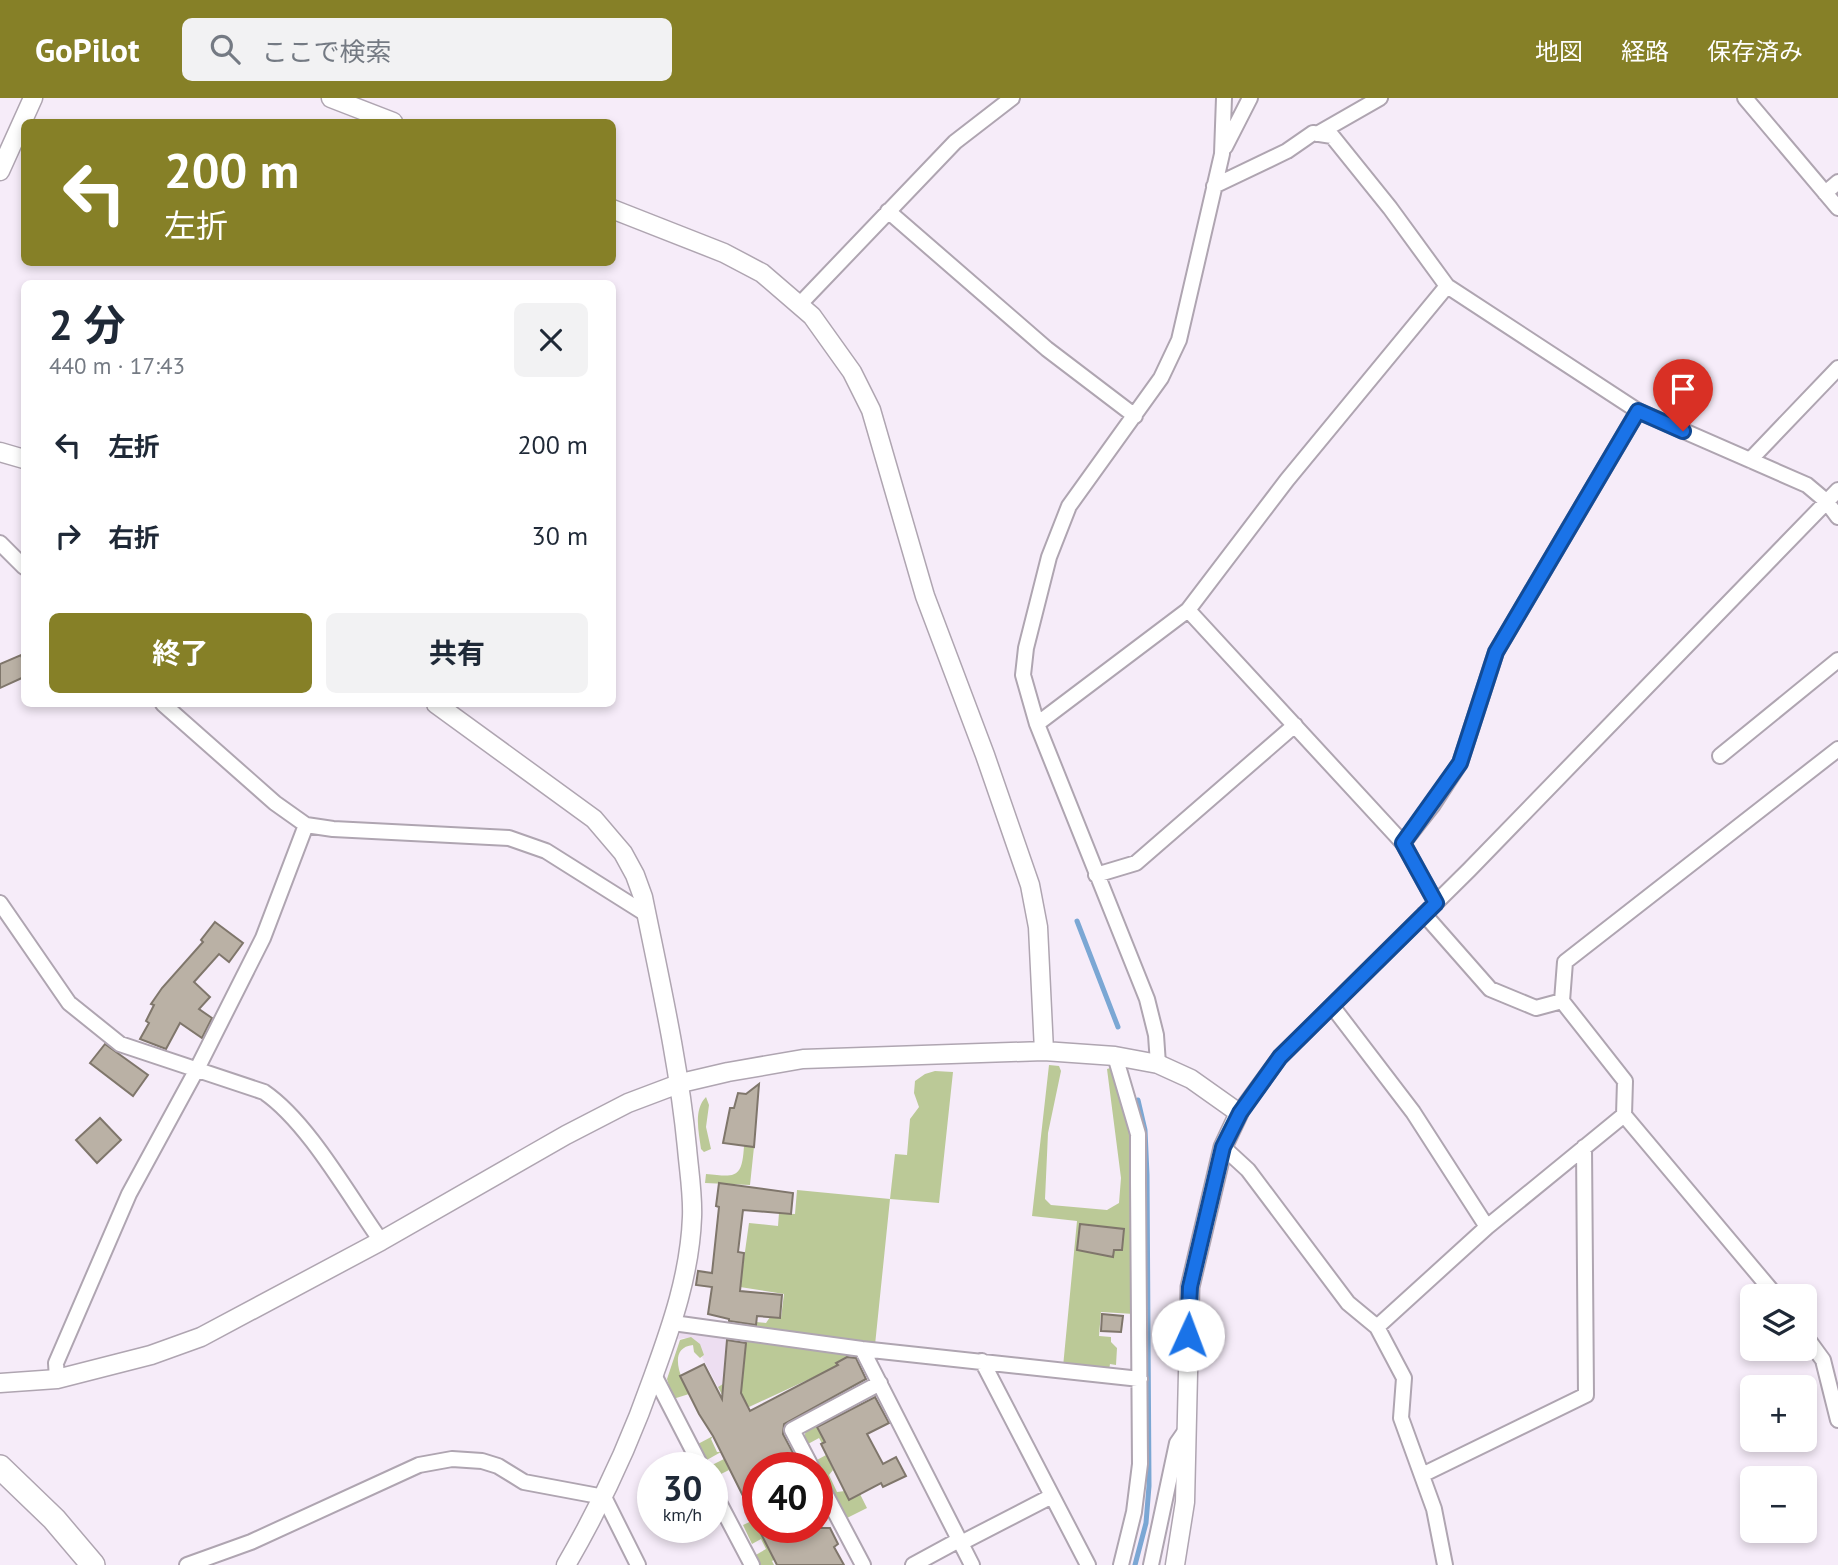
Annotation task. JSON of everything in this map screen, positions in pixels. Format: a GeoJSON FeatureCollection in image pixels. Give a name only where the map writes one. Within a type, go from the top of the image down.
{"type":"FeatureCollection","features":[{"type":"Feature","properties":{"kind":"main road"},"geometry":{"type":"LineString","coordinates":[[0,1468],[54,1519],[93,1565]]}},
{"type":"Feature","properties":{"kind":"street"},"geometry":{"type":"LineString","coordinates":[[24,119],[33,98]]}},
{"type":"Feature","properties":{"kind":"street"},"geometry":{"type":"LineString","coordinates":[[331,98],[385,119]]}},
{"type":"Feature","properties":{"kind":"street"},"geometry":{"type":"LineString","coordinates":[[800,304],[955,142],[1012,98]]}},
{"type":"Feature","properties":{"kind":"street"},"geometry":{"type":"LineString","coordinates":[[1222,155],[1224,98]]}},
{"type":"Feature","properties":{"kind":"street"},"geometry":{"type":"LineString","coordinates":[[1158,1064],[1156,1035],[1147,999],[1037,724],[1023,675],[1026,648],[1049,557],[1069,506],[1161,378],[1179,340],[1222,155],[1250,98]]}},
{"type":"Feature","properties":{"kind":"street"},"geometry":{"type":"LineString","coordinates":[[1317,134],[1380,98]]}},
{"type":"Feature","properties":{"kind":"street"},"geometry":{"type":"LineString","coordinates":[[1745,98],[1838,208]]}},
{"type":"Feature","properties":{"kind":"street"},"geometry":{"type":"LineString","coordinates":[[0,171],[21,125]]}},
{"type":"Feature","properties":{"kind":"street"},"geometry":{"type":"LineString","coordinates":[[1214,186],[1287,151],[1313,133],[1332,136],[1390,208],[1447,286],[1638,411],[1807,485],[1832,501],[1838,517]]}},
{"type":"Feature","properties":{"kind":"street"},"geometry":{"type":"LineString","coordinates":[[1825,193],[1838,182]]}},
{"type":"Feature","properties":{"kind":"street"},"geometry":{"type":"LineString","coordinates":[[616,211],[724,253],[762,273],[813,316],[852,372],[871,410],[925,596],[1030,885],[1038,927],[1044,1051]]}},
{"type":"Feature","properties":{"kind":"street"},"geometry":{"type":"LineString","coordinates":[[888,211],[1047,349],[1135,416]]}},
{"type":"Feature","properties":{"kind":"street"},"geometry":{"type":"LineString","coordinates":[[1037,724],[1188,610],[1287,480],[1447,286]]}},
{"type":"Feature","properties":{"kind":"street"},"geometry":{"type":"LineString","coordinates":[[1750,460],[1838,368]]}},
{"type":"Feature","properties":{"kind":"street"},"geometry":{"type":"LineString","coordinates":[[1403,843],[1460,763],[1496,652],[1638,411]]}},
{"type":"Feature","properties":{"kind":"street"},"geometry":{"type":"LineString","coordinates":[[0,452],[21,457]]}},
{"type":"Feature","properties":{"kind":"street"},"geometry":{"type":"LineString","coordinates":[[1175,1565],[1185,1502],[1190,1287],[1223,1147],[1240,1113],[1280,1057],[1436,903],[1832,501],[1838,490]]}},
{"type":"Feature","properties":{"kind":"street"},"geometry":{"type":"LineString","coordinates":[[0,543],[21,564]]}},
{"type":"Feature","properties":{"kind":"street"},"geometry":{"type":"LineString","coordinates":[[1188,610],[1403,843],[1436,903]]}},
{"type":"Feature","properties":{"kind":"street"},"geometry":{"type":"LineString","coordinates":[[1720,756],[1838,660]]}},
{"type":"Feature","properties":{"kind":"street"},"geometry":{"type":"LineString","coordinates":[[166,707],[275,803],[306,825],[332,829],[509,838],[546,851],[646,914]]}},
{"type":"Feature","properties":{"kind":"street"},"geometry":{"type":"LineString","coordinates":[[440,707],[594,819],[623,853],[635,875],[646,914],[681,1083],[692,1219],[686,1269],[673,1323],[632,1435],[604,1497],[566,1565]]}},
{"type":"Feature","properties":{"kind":"street"},"geometry":{"type":"LineString","coordinates":[[1096,875],[1136,863],[1294,726]]}},
{"type":"Feature","properties":{"kind":"street"},"geometry":{"type":"LineString","coordinates":[[1766,1284],[1624,1115],[1625,1081],[1562,1001],[1565,962],[1838,749]]}},
{"type":"Feature","properties":{"kind":"street"},"geometry":{"type":"LineString","coordinates":[[57,1379],[56,1363],[111,1233],[263,938],[306,825]]}},
{"type":"Feature","properties":{"kind":"street"},"geometry":{"type":"LineString","coordinates":[[0,903],[69,1003],[120,1044],[264,1092],[279,1102],[319,1151],[381,1241]]}},
{"type":"Feature","properties":{"kind":"street"},"geometry":{"type":"LineString","coordinates":[[1424,914],[1490,989],[1536,1008],[1562,1001]]}},
{"type":"Feature","properties":{"kind":"street"},"geometry":{"type":"LineString","coordinates":[[1332,1006],[1413,1112],[1487,1227]]}},
{"type":"Feature","properties":{"kind":"street"},"geometry":{"type":"LineString","coordinates":[[0,1383],[57,1379],[151,1355],[201,1337],[381,1241],[566,1135],[628,1103],[681,1083],[728,1072],[803,1059],[1044,1051],[1115,1056],[1158,1064],[1191,1079],[1240,1113]]}},
{"type":"Feature","properties":{"kind":"street"},"geometry":{"type":"LineString","coordinates":[[1115,1056],[1138,1134],[1139,1464],[1134,1512],[1121,1565]]}},
{"type":"Feature","properties":{"kind":"street"},"geometry":{"type":"LineString","coordinates":[[1377,1327],[1487,1227],[1624,1115]]}},
{"type":"Feature","properties":{"kind":"street"},"geometry":{"type":"LineString","coordinates":[[1223,1147],[1248,1170],[1348,1303],[1377,1327],[1404,1378],[1401,1418],[1434,1509],[1445,1565]]}},
{"type":"Feature","properties":{"kind":"street"},"geometry":{"type":"LineString","coordinates":[[1422,1475],[1586,1395],[1584,1147]]}},
{"type":"Feature","properties":{"kind":"street"},"geometry":{"type":"LineString","coordinates":[[673,1323],[862,1349],[1140,1379]]}},
{"type":"Feature","properties":{"kind":"street"},"geometry":{"type":"LineString","coordinates":[[862,1349],[972,1565]]}},
{"type":"Feature","properties":{"kind":"street"},"geometry":{"type":"LineString","coordinates":[[1817,1352],[1823,1360],[1838,1420]]}},
{"type":"Feature","properties":{"kind":"street"},"geometry":{"type":"LineString","coordinates":[[982,1361],[1087,1565]]}},
{"type":"Feature","properties":{"kind":"street"},"geometry":{"type":"LineString","coordinates":[[654,1375],[694,1452]]}},
{"type":"Feature","properties":{"kind":"street"},"geometry":{"type":"LineString","coordinates":[[804,1452],[792,1430],[880,1383]]}},
{"type":"Feature","properties":{"kind":"street"},"geometry":{"type":"LineString","coordinates":[[1151,1565],[1177,1443],[1186,1430]]}},
{"type":"Feature","properties":{"kind":"street"},"geometry":{"type":"LineString","coordinates":[[187,1565],[251,1542],[419,1465],[452,1459],[482,1461],[498,1466],[524,1482],[604,1497]]}},
{"type":"Feature","properties":{"kind":"street"},"geometry":{"type":"LineString","coordinates":[[913,1565],[1052,1496]]}},
{"type":"Feature","properties":{"kind":"street"},"geometry":{"type":"LineString","coordinates":[[604,1497],[638,1565]]}},
{"type":"Feature","properties":{"kind":"street"},"geometry":{"type":"LineString","coordinates":[[833,1508],[863,1565]]}},
{"type":"Feature","properties":{"kind":"street"},"geometry":{"type":"LineString","coordinates":[[728,1519],[752,1565]]}},
{"type":"Feature","properties":{"kind":"shaded area"},"geometry":{"type":"Polygon","coordinates":[[[683,1324],[747,1333],[742,1386],[749,1407],[736,1413],[728,1406],[702,1357],[704,1355],[685,1338],[678,1339],[683,1324]]]}},
{"type":"Feature","properties":{"kind":"green space"},"geometry":{"type":"Polygon","coordinates":[[[1049,1065],[1059,1066],[1061,1071],[1048,1133],[1045,1199],[1051,1205],[1107,1210],[1119,1203],[1121,1178],[1107,1069],[1110,1068],[1114,1072],[1129,1123],[1134,1314],[1101,1312],[1099,1336],[1111,1337],[1111,1342],[1117,1348],[1116,1365],[1110,1364],[1109,1370],[1063,1367],[1077,1221],[1032,1216],[1049,1065]]]}},
{"type":"Feature","properties":{"kind":"green space"},"geometry":{"type":"Polygon","coordinates":[[[935,1071],[953,1072],[939,1203],[890,1199],[895,1154],[907,1155],[910,1119],[919,1107],[914,1093],[915,1081],[935,1071]]]}},
{"type":"Feature","properties":{"kind":"green space"},"geometry":{"type":"Polygon","coordinates":[[[706,1097],[709,1105],[706,1127],[711,1149],[704,1152],[701,1149],[698,1122],[699,1108],[706,1097]]]}},
{"type":"Feature","properties":{"kind":"green space"},"geometry":{"type":"Polygon","coordinates":[[[744,1146],[754,1147],[750,1185],[705,1183],[706,1174],[736,1174],[741,1165],[744,1146]]]}},
{"type":"Feature","properties":{"kind":"green space"},"geometry":{"type":"Polygon","coordinates":[[[797,1190],[890,1199],[875,1345],[755,1330],[756,1322],[766,1323],[770,1317],[781,1318],[784,1294],[740,1287],[749,1223],[778,1226],[779,1213],[795,1214],[797,1190]]]}},
{"type":"Feature","properties":{"kind":"green space"},"geometry":{"type":"Polygon","coordinates":[[[747,1336],[856,1352],[837,1363],[841,1371],[825,1393],[816,1376],[749,1407],[745,1401],[733,1407],[728,1406],[718,1387],[723,1384],[742,1386],[747,1336]]]}},
{"type":"Feature","properties":{"kind":"green space"},"geometry":{"type":"Polygon","coordinates":[[[691,1337],[700,1344],[704,1355],[700,1358],[694,1352],[693,1345],[680,1352],[678,1365],[689,1394],[673,1399],[667,1379],[680,1340],[691,1337]]]}},
{"type":"Feature","properties":{"kind":"green space"},"geometry":{"type":"Polygon","coordinates":[[[818,1423],[829,1451],[853,1448],[833,1459],[833,1452],[827,1452],[819,1438],[808,1444],[804,1437],[807,1428],[818,1423]]]}},
{"type":"Feature","properties":{"kind":"green space"},"geometry":{"type":"Polygon","coordinates":[[[713,1436],[711,1439],[717,1452],[700,1452],[696,1445],[713,1436]]]}},
{"type":"Feature","properties":{"kind":"green space"},"geometry":{"type":"Polygon","coordinates":[[[833,1484],[837,1492],[845,1491],[850,1500],[860,1494],[867,1508],[845,1519],[833,1496],[833,1484]]]}},
{"type":"Feature","properties":{"kind":"green space"},"geometry":{"type":"Polygon","coordinates":[[[763,1543],[769,1543],[777,1558],[772,1561],[774,1565],[758,1565],[754,1556],[766,1549],[763,1543]]]}},
{"type":"Feature","properties":{"kind":"building"},"geometry":{"type":"Polygon","coordinates":[[[21,655],[21,678],[0,688],[0,664],[21,655]]]}},
{"type":"Feature","properties":{"kind":"building"},"geometry":{"type":"Polygon","coordinates":[[[215,922],[243,943],[229,962],[219,954],[194,982],[210,997],[199,1009],[212,1018],[202,1038],[180,1023],[166,1049],[140,1039],[149,1023],[146,1021],[154,1005],[151,1004],[203,942],[201,940],[215,922]]]}},
{"type":"Feature","properties":{"kind":"building"},"geometry":{"type":"Polygon","coordinates":[[[105,1044],[148,1075],[133,1096],[90,1063],[105,1044]]]}},
{"type":"Feature","properties":{"kind":"building"},"geometry":{"type":"Polygon","coordinates":[[[759,1084],[754,1147],[723,1143],[730,1108],[734,1108],[738,1093],[746,1094],[759,1084]]]}},
{"type":"Feature","properties":{"kind":"building"},"geometry":{"type":"Polygon","coordinates":[[[100,1118],[121,1140],[97,1163],[76,1140],[100,1118]]]}},
{"type":"Feature","properties":{"kind":"building"},"geometry":{"type":"Polygon","coordinates":[[[719,1183],[793,1193],[791,1214],[743,1210],[738,1252],[744,1253],[740,1291],[782,1295],[780,1318],[757,1316],[756,1325],[729,1321],[708,1314],[712,1287],[696,1285],[698,1271],[712,1273],[719,1183]]]}},
{"type":"Feature","properties":{"kind":"building"},"geometry":{"type":"Polygon","coordinates":[[[1080,1224],[1124,1229],[1122,1250],[1114,1250],[1113,1257],[1077,1250],[1080,1224]]]}},
{"type":"Feature","properties":{"kind":"building"},"geometry":{"type":"Polygon","coordinates":[[[1102,1314],[1123,1316],[1121,1332],[1101,1331],[1102,1314]]]}},
{"type":"Feature","properties":{"kind":"building"},"geometry":{"type":"Polygon","coordinates":[[[727,1340],[746,1343],[741,1393],[750,1411],[838,1365],[836,1363],[847,1357],[856,1358],[866,1379],[784,1424],[783,1434],[793,1452],[742,1452],[742,1494],[728,1466],[728,1452],[721,1452],[680,1376],[704,1364],[722,1399],[727,1340]]]}},
{"type":"Feature","properties":{"kind":"building"},"geometry":{"type":"Polygon","coordinates":[[[875,1397],[889,1423],[867,1434],[883,1464],[896,1457],[906,1476],[883,1487],[881,1483],[849,1500],[833,1468],[833,1452],[825,1452],[821,1444],[825,1442],[817,1427],[875,1397]]]}},
{"type":"Feature","properties":{"kind":"building"},"geometry":{"type":"Polygon","coordinates":[[[833,1534],[838,1544],[834,1547],[844,1565],[777,1565],[766,1543],[833,1543],[833,1534]]]}},
{"type":"Feature","properties":{"kind":"waterway"},"geometry":{"type":"LineString","coordinates":[[1077,921],[1118,1027]]}},
{"type":"Feature","properties":{"kind":"waterway"},"geometry":{"type":"LineString","coordinates":[[1135,1565],[1146,1523],[1149,1486],[1147,1175],[1145,1130],[1138,1100]]}},
{"type":"Feature","properties":{"kind":"route"},"geometry":{"type":"LineString","coordinates":[[1188,1335],[1190,1287],[1223,1147],[1240,1113],[1280,1057],[1436,903],[1403,843],[1432,806],[1460,763],[1496,652],[1638,411],[1683,431]]}}]}
